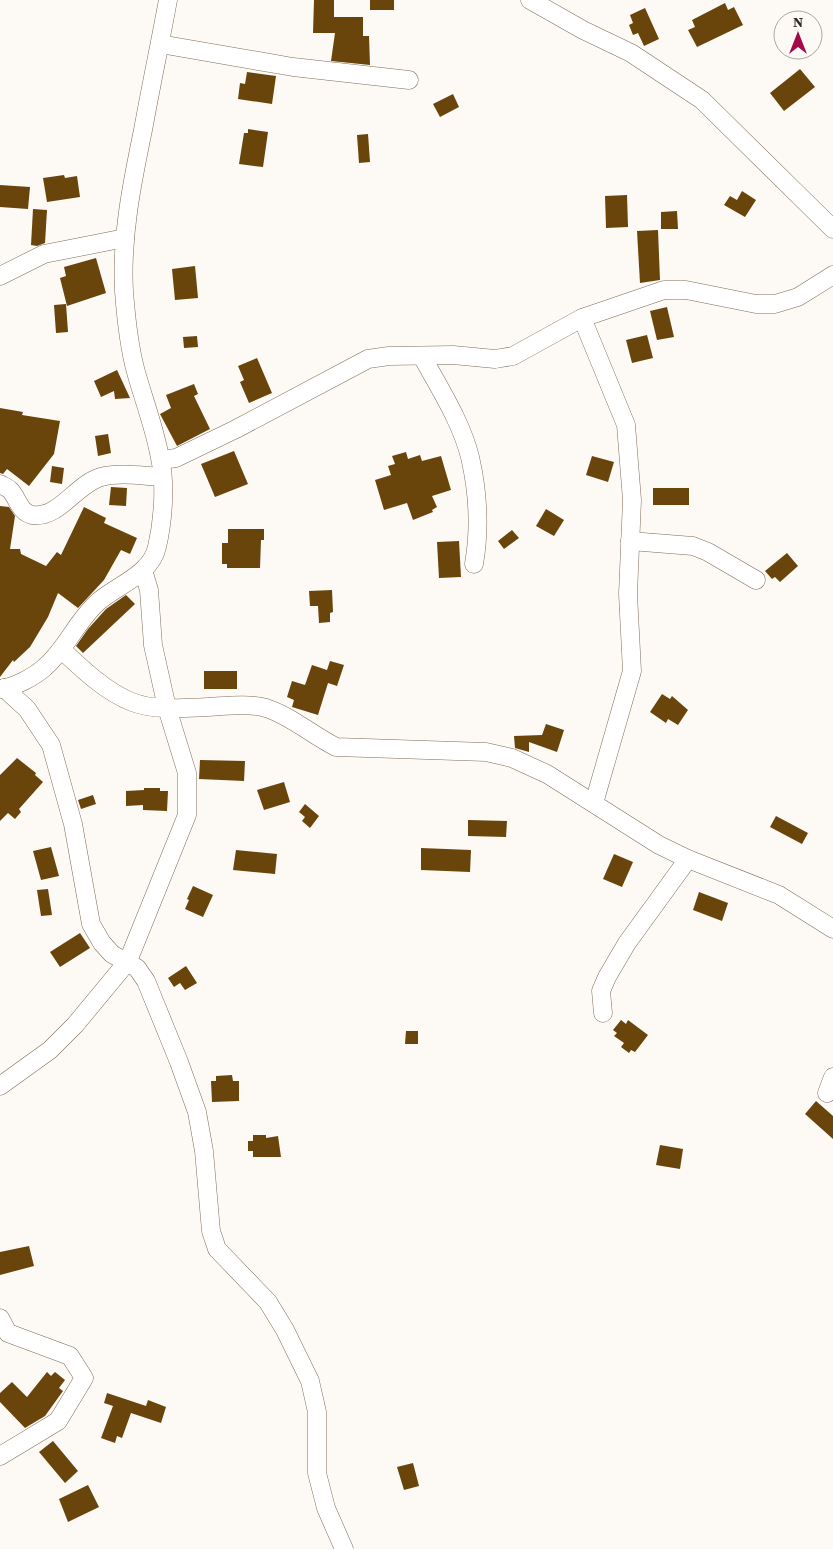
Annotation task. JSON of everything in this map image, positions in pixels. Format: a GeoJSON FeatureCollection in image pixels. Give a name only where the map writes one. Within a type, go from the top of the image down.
{"type":"FeatureCollection","features":[{"type":"Feature","properties":{"kind":"street"},"geometry":{"type":"LineString","coordinates":[[168,0],[132,185],[125,238],[124,291],[128,327],[135,370],[161,468],[160,530],[157,549],[153,560],[143,570],[99,601],[78,622],[62,650],[44,668],[26,679],[2,689],[26,709],[51,745],[73,824],[91,924],[102,943],[112,954],[128,961],[137,968],[146,981],[198,1112],[204,1151],[210,1232],[217,1249],[268,1302],[286,1330],[310,1381],[317,1412],[317,1473],[326,1508],[344,1549]]}},
{"type":"Feature","properties":{"kind":"street"},"geometry":{"type":"LineString","coordinates":[[530,0],[583,30],[631,53],[702,100],[833,229]]}},
{"type":"Feature","properties":{"kind":"street"},"geometry":{"type":"LineString","coordinates":[[160,44],[293,67],[409,80]]}},
{"type":"Feature","properties":{"kind":"street"},"geometry":{"type":"LineString","coordinates":[[0,276],[44,254],[125,238]]}},
{"type":"Feature","properties":{"kind":"street"},"geometry":{"type":"LineString","coordinates":[[0,484],[10,490],[21,508],[31,515],[44,514],[56,508],[84,485],[100,477],[161,468],[176,458],[236,430],[368,359],[422,356],[495,359],[514,356],[582,318],[664,290],[686,290],[756,304],[775,304],[798,297],[833,275]]}},
{"type":"Feature","properties":{"kind":"street"},"geometry":{"type":"LineString","coordinates":[[582,318],[626,425],[632,500],[628,594],[632,671],[594,803]]}},
{"type":"Feature","properties":{"kind":"street"},"geometry":{"type":"LineString","coordinates":[[422,356],[458,424],[470,456],[478,538],[474,564]]}},
{"type":"Feature","properties":{"kind":"street"},"geometry":{"type":"LineString","coordinates":[[630,541],[693,546],[708,552],[756,580]]}},
{"type":"Feature","properties":{"kind":"street"},"geometry":{"type":"LineString","coordinates":[[0,1086],[50,1050],[75,1026],[128,961],[186,815],[186,773],[167,708],[153,645],[149,590],[143,570]]}},
{"type":"Feature","properties":{"kind":"street"},"geometry":{"type":"LineString","coordinates":[[62,650],[81,668],[132,702],[167,708],[235,706],[264,708],[287,717],[336,747],[476,752],[512,758],[547,774],[653,841],[688,859],[779,896],[833,929]]}},
{"type":"Feature","properties":{"kind":"street"},"geometry":{"type":"LineString","coordinates":[[603,1013],[602,991],[607,977],[627,943],[688,859]]}},
{"type":"Feature","properties":{"kind":"street"},"geometry":{"type":"LineString","coordinates":[[0,1318],[8,1333],[70,1356],[84,1378],[58,1421],[0,1456]]}},
{"type":"Feature","properties":{"kind":"building"},"geometry":{"type":"Polygon","coordinates":[[[314,0],[334,0],[334,17],[363,17],[363,36],[369,36],[370,65],[331,61],[335,33],[313,33],[314,0]]]}},
{"type":"Feature","properties":{"kind":"building"},"geometry":{"type":"Polygon","coordinates":[[[370,0],[394,0],[394,10],[370,10],[370,0]]]}},
{"type":"Feature","properties":{"kind":"building"},"geometry":{"type":"Polygon","coordinates":[[[725,3],[728,10],[734,7],[743,25],[697,47],[688,30],[695,27],[692,20],[725,3]]]}},
{"type":"Feature","properties":{"kind":"building"},"geometry":{"type":"Polygon","coordinates":[[[645,8],[659,39],[644,46],[638,33],[633,35],[629,25],[633,23],[630,15],[645,8]]]}},
{"type":"Feature","properties":{"kind":"building"},"geometry":{"type":"Polygon","coordinates":[[[800,69],[815,87],[784,111],[770,93],[800,69]]]}},
{"type":"Feature","properties":{"kind":"building"},"geometry":{"type":"Polygon","coordinates":[[[247,72],[276,76],[272,104],[238,99],[240,83],[245,84],[247,72]]]}},
{"type":"Feature","properties":{"kind":"building"},"geometry":{"type":"Polygon","coordinates":[[[453,94],[459,107],[440,117],[433,104],[453,94]]]}},
{"type":"Feature","properties":{"kind":"building"},"geometry":{"type":"Polygon","coordinates":[[[248,129],[268,132],[263,167],[239,164],[244,133],[248,133],[248,129]]]}},
{"type":"Feature","properties":{"kind":"building"},"geometry":{"type":"Polygon","coordinates":[[[368,134],[370,162],[359,163],[357,135],[368,134]]]}},
{"type":"Feature","properties":{"kind":"building"},"geometry":{"type":"Polygon","coordinates":[[[64,175],[65,178],[77,176],[80,197],[47,202],[43,178],[64,175]]]}},
{"type":"Feature","properties":{"kind":"building"},"geometry":{"type":"Polygon","coordinates":[[[0,185],[30,187],[28,209],[0,207],[0,185]]]}},
{"type":"Feature","properties":{"kind":"building"},"geometry":{"type":"Polygon","coordinates":[[[742,191],[756,200],[745,217],[724,205],[730,196],[737,200],[742,191]]]}},
{"type":"Feature","properties":{"kind":"building"},"geometry":{"type":"Polygon","coordinates":[[[627,195],[628,227],[606,228],[605,196],[627,195]]]}},
{"type":"Feature","properties":{"kind":"building"},"geometry":{"type":"Polygon","coordinates":[[[33,209],[47,210],[45,243],[37,246],[31,245],[33,209]]]}},
{"type":"Feature","properties":{"kind":"building"},"geometry":{"type":"Polygon","coordinates":[[[677,211],[678,229],[661,229],[661,212],[677,211]]]}},
{"type":"Feature","properties":{"kind":"building"},"geometry":{"type":"Polygon","coordinates":[[[658,230],[660,280],[640,283],[637,231],[658,230]]]}},
{"type":"Feature","properties":{"kind":"building"},"geometry":{"type":"Polygon","coordinates":[[[96,258],[106,293],[67,306],[60,278],[66,276],[64,267],[96,258]]]}},
{"type":"Feature","properties":{"kind":"building"},"geometry":{"type":"Polygon","coordinates":[[[195,266],[198,298],[175,300],[172,269],[195,266]]]}},
{"type":"Feature","properties":{"kind":"building"},"geometry":{"type":"Polygon","coordinates":[[[66,304],[68,332],[56,333],[54,305],[66,304]]]}},
{"type":"Feature","properties":{"kind":"building"},"geometry":{"type":"Polygon","coordinates":[[[667,307],[674,337],[657,340],[650,311],[667,307]]]}},
{"type":"Feature","properties":{"kind":"building"},"geometry":{"type":"Polygon","coordinates":[[[647,335],[653,358],[632,363],[626,340],[647,335]]]}},
{"type":"Feature","properties":{"kind":"building"},"geometry":{"type":"Polygon","coordinates":[[[197,336],[198,347],[184,348],[183,337],[197,336]]]}},
{"type":"Feature","properties":{"kind":"building"},"geometry":{"type":"Polygon","coordinates":[[[257,358],[272,393],[249,403],[240,382],[244,380],[238,366],[257,358]]]}},
{"type":"Feature","properties":{"kind":"building"},"geometry":{"type":"Polygon","coordinates":[[[117,370],[130,398],[115,399],[114,391],[101,397],[94,381],[117,370]]]}},
{"type":"Feature","properties":{"kind":"building"},"geometry":{"type":"Polygon","coordinates":[[[194,384],[198,394],[194,396],[210,429],[177,446],[160,414],[171,408],[166,395],[194,384]]]}},
{"type":"Feature","properties":{"kind":"building"},"geometry":{"type":"Polygon","coordinates":[[[0,408],[23,412],[22,415],[60,421],[54,454],[29,486],[7,469],[3,474],[0,473],[0,408]]]}},
{"type":"Feature","properties":{"kind":"building"},"geometry":{"type":"Polygon","coordinates":[[[108,434],[111,453],[98,456],[95,436],[108,434]]]}},
{"type":"Feature","properties":{"kind":"building"},"geometry":{"type":"Polygon","coordinates":[[[234,451],[248,484],[215,497],[201,464],[234,451]]]}},
{"type":"Feature","properties":{"kind":"building"},"geometry":{"type":"Polygon","coordinates":[[[406,452],[408,459],[420,455],[422,461],[441,456],[451,490],[432,496],[437,507],[432,510],[433,512],[413,520],[407,503],[384,510],[375,480],[391,475],[388,466],[395,464],[392,456],[406,452]]]}},
{"type":"Feature","properties":{"kind":"building"},"geometry":{"type":"Polygon","coordinates":[[[592,456],[614,462],[608,482],[586,475],[592,456]]]}},
{"type":"Feature","properties":{"kind":"building"},"geometry":{"type":"Polygon","coordinates":[[[52,466],[64,468],[62,484],[50,482],[52,466]]]}},
{"type":"Feature","properties":{"kind":"building"},"geometry":{"type":"Polygon","coordinates":[[[111,487],[127,488],[126,506],[109,505],[111,487]]]}},
{"type":"Feature","properties":{"kind":"building"},"geometry":{"type":"Polygon","coordinates":[[[653,488],[689,488],[689,505],[653,505],[653,488]]]}},
{"type":"Feature","properties":{"kind":"building"},"geometry":{"type":"Polygon","coordinates":[[[0,506],[9,507],[15,516],[10,549],[20,549],[21,554],[46,566],[57,552],[61,555],[84,507],[106,518],[104,523],[137,538],[130,554],[121,550],[104,580],[78,608],[58,593],[48,617],[30,647],[14,662],[13,660],[0,677],[0,506]]]}},
{"type":"Feature","properties":{"kind":"building"},"geometry":{"type":"Polygon","coordinates":[[[546,509],[564,520],[554,536],[536,526],[546,509]]]}},
{"type":"Feature","properties":{"kind":"building"},"geometry":{"type":"Polygon","coordinates":[[[228,529],[264,529],[264,540],[261,540],[260,568],[227,568],[227,564],[222,564],[222,543],[228,543],[228,529]]]}},
{"type":"Feature","properties":{"kind":"building"},"geometry":{"type":"Polygon","coordinates":[[[512,530],[519,538],[504,549],[498,541],[512,530]]]}},
{"type":"Feature","properties":{"kind":"building"},"geometry":{"type":"Polygon","coordinates":[[[459,541],[461,577],[439,578],[437,542],[459,541]]]}},
{"type":"Feature","properties":{"kind":"building"},"geometry":{"type":"Polygon","coordinates":[[[787,553],[798,566],[780,582],[775,577],[772,579],[765,571],[787,553]]]}},
{"type":"Feature","properties":{"kind":"building"},"geometry":{"type":"Polygon","coordinates":[[[332,590],[333,612],[330,613],[330,622],[319,623],[318,606],[310,606],[309,591],[332,590]]]}},
{"type":"Feature","properties":{"kind":"building"},"geometry":{"type":"Polygon","coordinates":[[[126,595],[135,604],[83,653],[76,646],[88,629],[106,609],[126,595]]]}},
{"type":"Feature","properties":{"kind":"building"},"geometry":{"type":"Polygon","coordinates":[[[330,661],[344,665],[337,686],[328,683],[318,715],[292,707],[294,700],[287,697],[292,681],[305,685],[312,665],[327,670],[330,661]]]}},
{"type":"Feature","properties":{"kind":"building"},"geometry":{"type":"Polygon","coordinates":[[[204,671],[237,671],[237,689],[204,689],[204,671]]]}},
{"type":"Feature","properties":{"kind":"building"},"geometry":{"type":"Polygon","coordinates":[[[662,694],[670,699],[672,696],[688,710],[678,725],[668,719],[666,723],[650,712],[662,694]]]}},
{"type":"Feature","properties":{"kind":"building"},"geometry":{"type":"Polygon","coordinates":[[[546,724],[564,730],[557,752],[529,742],[529,752],[515,748],[514,736],[542,735],[546,724]]]}},
{"type":"Feature","properties":{"kind":"building"},"geometry":{"type":"Polygon","coordinates":[[[17,758],[36,773],[35,775],[43,782],[19,809],[21,812],[15,819],[8,813],[0,821],[0,775],[17,758]]]}},
{"type":"Feature","properties":{"kind":"building"},"geometry":{"type":"Polygon","coordinates":[[[200,760],[245,761],[244,781],[199,779],[200,760]]]}},
{"type":"Feature","properties":{"kind":"building"},"geometry":{"type":"Polygon","coordinates":[[[284,782],[290,802],[264,810],[257,790],[284,782]]]}},
{"type":"Feature","properties":{"kind":"building"},"geometry":{"type":"Polygon","coordinates":[[[144,788],[160,788],[160,791],[168,791],[167,811],[143,810],[143,805],[126,806],[126,791],[144,790],[144,788]]]}},
{"type":"Feature","properties":{"kind":"building"},"geometry":{"type":"Polygon","coordinates":[[[93,795],[96,804],[81,809],[78,800],[93,795]]]}},
{"type":"Feature","properties":{"kind":"building"},"geometry":{"type":"Polygon","coordinates":[[[305,804],[319,816],[310,828],[302,821],[305,817],[299,812],[305,804]]]}},
{"type":"Feature","properties":{"kind":"building"},"geometry":{"type":"Polygon","coordinates":[[[776,816],[808,833],[802,844],[770,827],[776,816]]]}},
{"type":"Feature","properties":{"kind":"building"},"geometry":{"type":"Polygon","coordinates":[[[468,820],[507,821],[506,837],[468,836],[468,820]]]}},
{"type":"Feature","properties":{"kind":"building"},"geometry":{"type":"Polygon","coordinates":[[[51,847],[59,876],[41,880],[33,851],[51,847]]]}},
{"type":"Feature","properties":{"kind":"building"},"geometry":{"type":"Polygon","coordinates":[[[421,848],[471,850],[470,872],[421,870],[421,848]]]}},
{"type":"Feature","properties":{"kind":"building"},"geometry":{"type":"Polygon","coordinates":[[[236,850],[277,854],[275,874],[233,870],[236,850]]]}},
{"type":"Feature","properties":{"kind":"building"},"geometry":{"type":"Polygon","coordinates":[[[614,854],[633,862],[622,887],[603,879],[614,854]]]}},
{"type":"Feature","properties":{"kind":"building"},"geometry":{"type":"Polygon","coordinates":[[[193,886],[213,895],[203,917],[185,909],[193,886]]]}},
{"type":"Feature","properties":{"kind":"building"},"geometry":{"type":"Polygon","coordinates":[[[48,889],[52,915],[41,916],[37,890],[48,889]]]}},
{"type":"Feature","properties":{"kind":"building"},"geometry":{"type":"Polygon","coordinates":[[[699,892],[728,903],[722,921],[693,910],[699,892]]]}},
{"type":"Feature","properties":{"kind":"building"},"geometry":{"type":"Polygon","coordinates":[[[80,933],[90,948],[60,967],[50,952],[80,933]]]}},
{"type":"Feature","properties":{"kind":"building"},"geometry":{"type":"Polygon","coordinates":[[[186,966],[197,983],[185,990],[180,983],[174,987],[168,978],[186,966]]]}},
{"type":"Feature","properties":{"kind":"building"},"geometry":{"type":"Polygon","coordinates":[[[621,1020],[626,1024],[628,1020],[648,1035],[635,1052],[631,1050],[629,1053],[621,1047],[624,1043],[614,1036],[617,1033],[613,1030],[621,1020]]]}},
{"type":"Feature","properties":{"kind":"building"},"geometry":{"type":"Polygon","coordinates":[[[406,1031],[418,1031],[418,1044],[405,1044],[406,1031]]]}},
{"type":"Feature","properties":{"kind":"building"},"geometry":{"type":"Polygon","coordinates":[[[232,1075],[233,1081],[239,1081],[239,1101],[212,1102],[211,1081],[216,1081],[216,1076],[232,1075]]]}},
{"type":"Feature","properties":{"kind":"building"},"geometry":{"type":"Polygon","coordinates":[[[816,1101],[833,1116],[833,1139],[805,1114],[816,1101]]]}},
{"type":"Feature","properties":{"kind":"building"},"geometry":{"type":"Polygon","coordinates":[[[253,1135],[266,1135],[266,1138],[278,1136],[281,1157],[253,1157],[253,1151],[248,1151],[248,1141],[253,1141],[253,1135]]]}},
{"type":"Feature","properties":{"kind":"building"},"geometry":{"type":"Polygon","coordinates":[[[660,1145],[683,1149],[680,1169],[656,1165],[660,1145]]]}},
{"type":"Feature","properties":{"kind":"building"},"geometry":{"type":"Polygon","coordinates":[[[29,1246],[34,1266],[0,1275],[0,1252],[29,1246]]]}},
{"type":"Feature","properties":{"kind":"building"},"geometry":{"type":"Polygon","coordinates":[[[47,1372],[51,1376],[55,1372],[65,1380],[59,1388],[63,1391],[45,1416],[25,1428],[0,1402],[0,1393],[12,1382],[27,1397],[47,1372]]]}},
{"type":"Feature","properties":{"kind":"building"},"geometry":{"type":"Polygon","coordinates":[[[107,1393],[146,1406],[148,1400],[166,1407],[161,1423],[131,1413],[122,1438],[117,1436],[115,1443],[101,1438],[113,1406],[104,1403],[107,1393]]]}},
{"type":"Feature","properties":{"kind":"building"},"geometry":{"type":"Polygon","coordinates":[[[53,1441],[78,1471],[65,1483],[39,1452],[53,1441]]]}},
{"type":"Feature","properties":{"kind":"building"},"geometry":{"type":"Polygon","coordinates":[[[413,1463],[419,1486],[404,1490],[397,1467],[413,1463]]]}},
{"type":"Feature","properties":{"kind":"building"},"geometry":{"type":"Polygon","coordinates":[[[88,1485],[99,1507],[68,1522],[59,1499],[88,1485]]]}}]}
